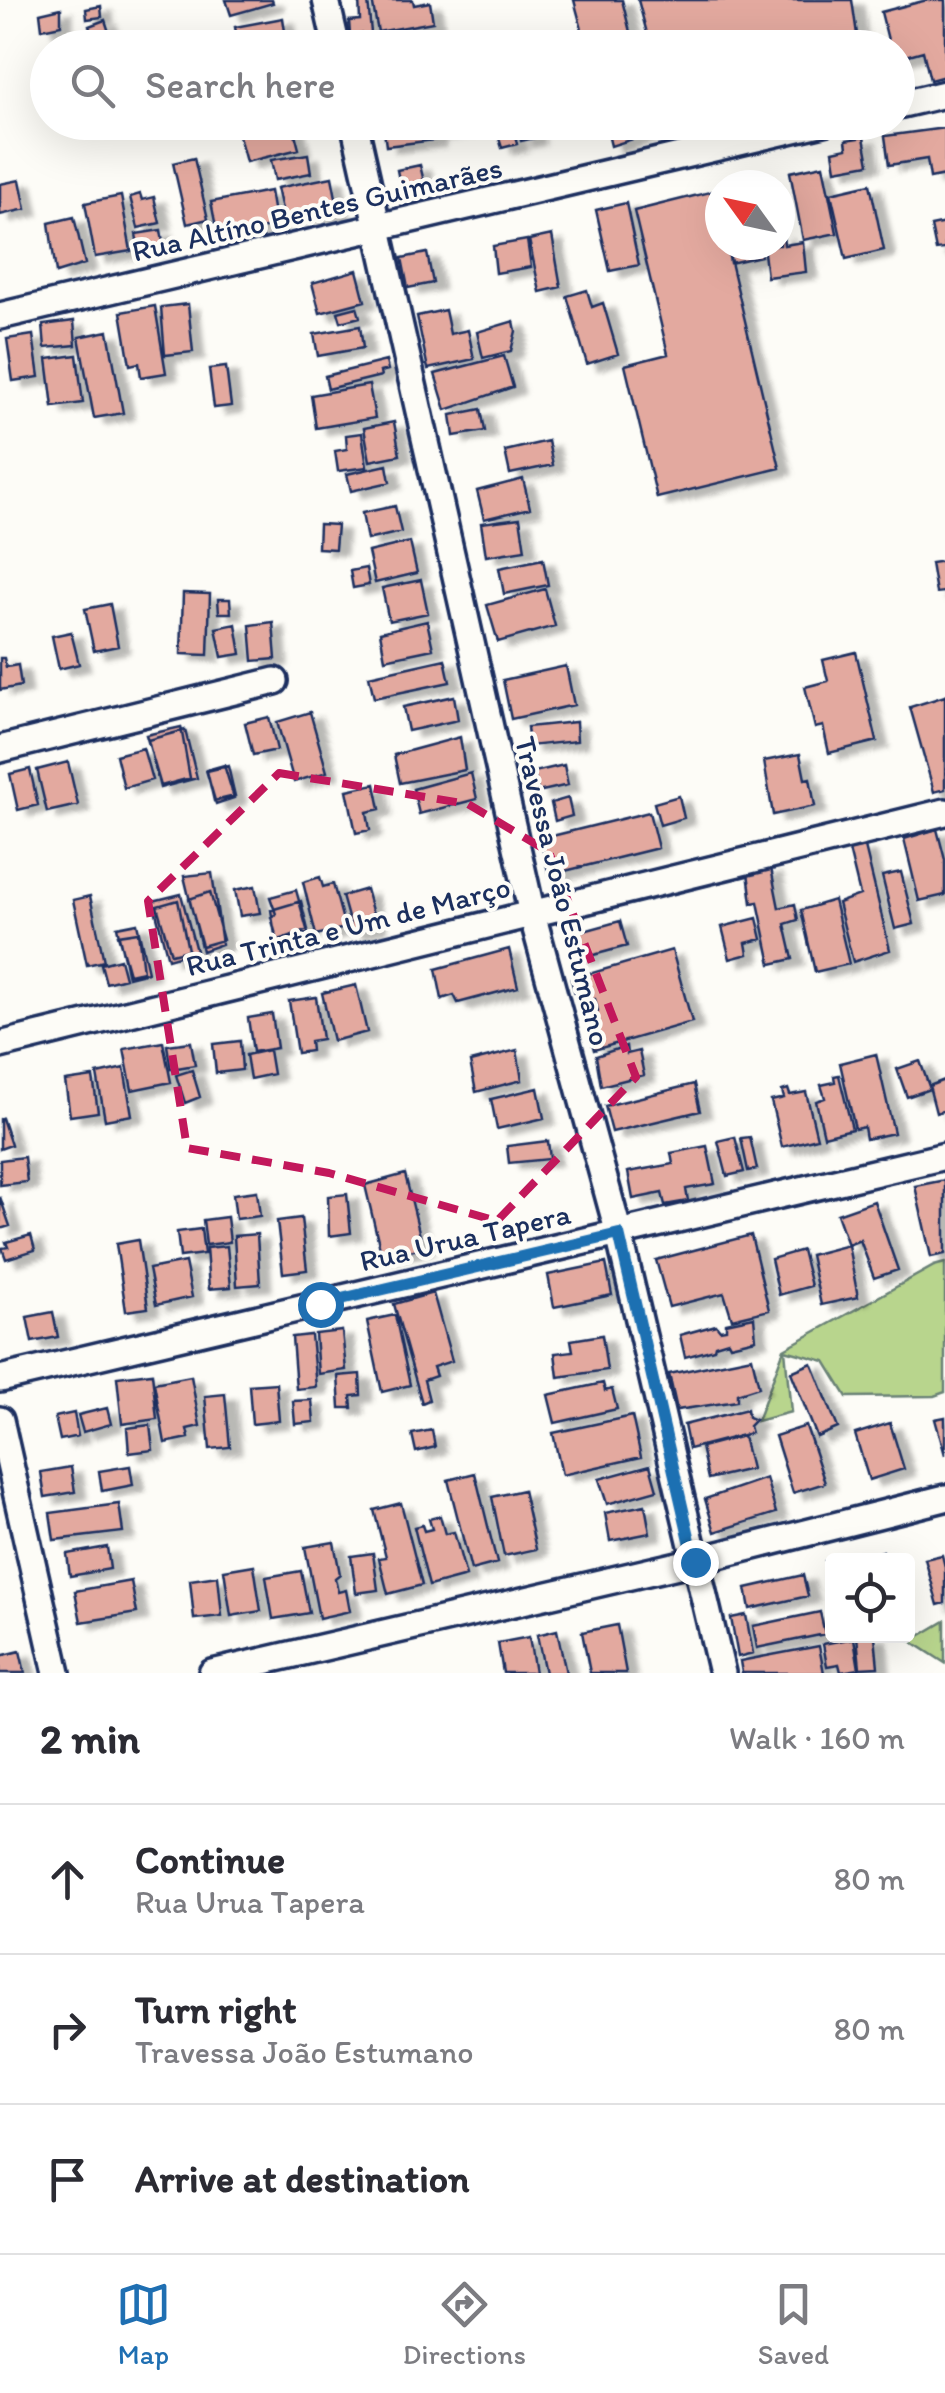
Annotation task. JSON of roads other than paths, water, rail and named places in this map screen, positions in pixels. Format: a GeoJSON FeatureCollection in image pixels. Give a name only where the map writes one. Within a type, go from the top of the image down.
{"type":"FeatureCollection","features":[{"type":"Feature","properties":{"kind":"street"},"geometry":{"type":"LineString","coordinates":[[326,0],[333,30]]}},
{"type":"Feature","properties":{"kind":"street"},"geometry":{"type":"LineString","coordinates":[[915,101],[945,94]]}},
{"type":"Feature","properties":{"kind":"street","name":"Travessa João Estumano"},"geometry":{"type":"LineString","coordinates":[[358,140],[532,914],[619,1234],[722,1673]]}},
{"type":"Feature","properties":{"kind":"street","name":"Rua Altíno Bentes Guimarães"},"geometry":{"type":"LineString","coordinates":[[0,316],[748,140]]}},
{"type":"Feature","properties":{"kind":"street"},"geometry":{"type":"LineString","coordinates":[[0,749],[276,681]]}},
{"type":"Feature","properties":{"kind":"street","name":"Rua Trinta e Um de Março"},"geometry":{"type":"LineString","coordinates":[[0,1046],[945,812]]}},
{"type":"Feature","properties":{"kind":"street","name":"Rua Urua Tapera"},"geometry":{"type":"LineString","coordinates":[[0,1379],[945,1156]]}},
{"type":"Feature","properties":{"kind":"street"},"geometry":{"type":"LineString","coordinates":[[0,1420],[57,1673]]}},
{"type":"Feature","properties":{"kind":"street"},"geometry":{"type":"LineString","coordinates":[[212,1673],[695,1562],[945,1498]]}}]}
